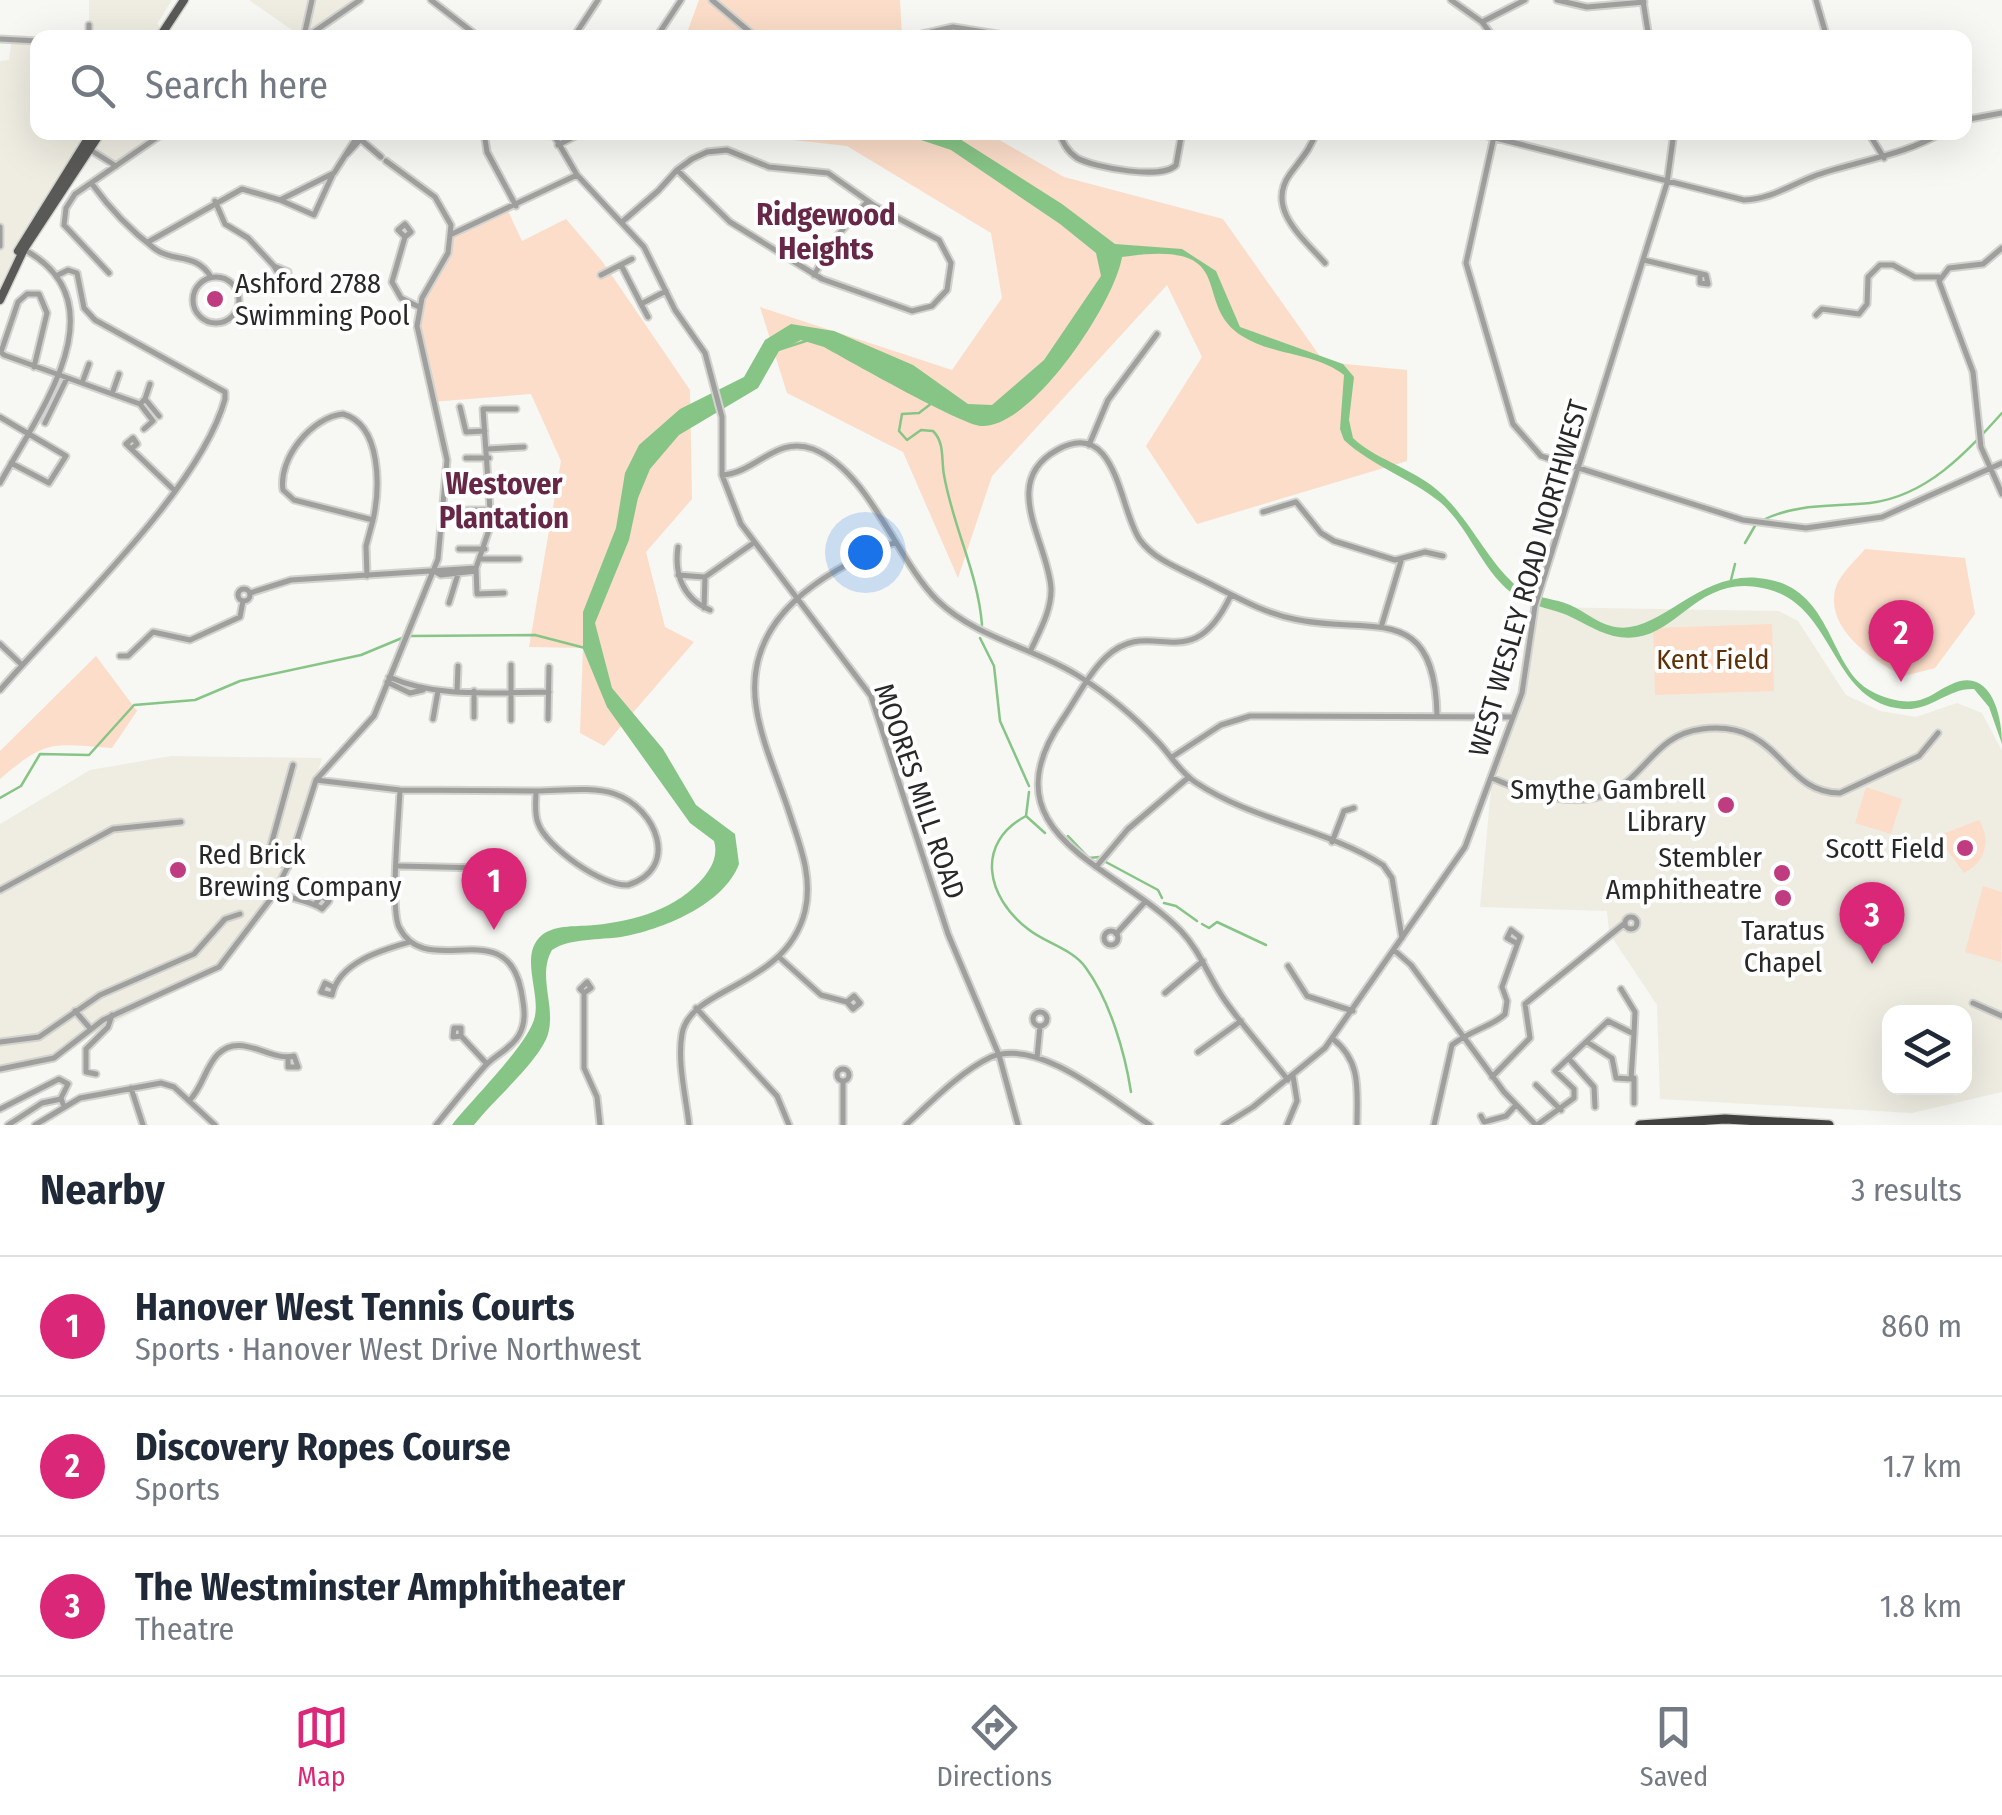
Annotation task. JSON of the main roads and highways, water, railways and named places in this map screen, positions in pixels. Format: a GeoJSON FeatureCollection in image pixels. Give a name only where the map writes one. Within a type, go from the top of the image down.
{"type":"FeatureCollection","features":[{"type":"Feature","properties":{"kind":"highway"},"geometry":{"type":"LineString","coordinates":[[1640,1125],[1725,1119],[1829,1125]]}},
{"type":"Feature","properties":{"kind":"main road"},"geometry":{"type":"LineString","coordinates":[[164,30],[184,0]]}},
{"type":"Feature","properties":{"kind":"main road"},"geometry":{"type":"LineString","coordinates":[[87,148],[90,140]]}},
{"type":"Feature","properties":{"kind":"main road"},"geometry":{"type":"LineString","coordinates":[[0,286],[94,140]]}},
{"type":"Feature","properties":{"kind":"main road"},"geometry":{"type":"LineString","coordinates":[[0,300],[22,248]]}},
{"type":"Feature","properties":{"kind":"waterway"},"geometry":{"type":"LineString","coordinates":[[778,350],[809,340]]}},
{"type":"Feature","properties":{"kind":"waterway"},"geometry":{"type":"LineString","coordinates":[[932,403],[919,413],[902,414],[899,431],[907,440],[921,430],[933,431],[939,441],[948,494],[976,587],[982,625]]}},
{"type":"Feature","properties":{"kind":"waterway"},"geometry":{"type":"LineString","coordinates":[[1763,520],[1789,511],[1870,503],[1910,492],[1944,470],[2002,413]]}},
{"type":"Feature","properties":{"kind":"waterway"},"geometry":{"type":"LineString","coordinates":[[1745,543],[1756,524]]}},
{"type":"Feature","properties":{"kind":"waterway"},"geometry":{"type":"LineString","coordinates":[[1731,580],[1735,564]]}},
{"type":"Feature","properties":{"kind":"waterway"},"geometry":{"type":"LineString","coordinates":[[410,636],[535,635],[585,648]]}},
{"type":"Feature","properties":{"kind":"waterway"},"geometry":{"type":"LineString","coordinates":[[0,798],[21,786],[40,754],[89,755],[134,705],[195,700],[240,681],[361,655],[402,638]]}},
{"type":"Feature","properties":{"kind":"waterway"},"geometry":{"type":"LineString","coordinates":[[980,638],[994,666],[1000,721],[1029,786]]}},
{"type":"Feature","properties":{"kind":"waterway"},"geometry":{"type":"LineString","coordinates":[[1029,792],[1026,816],[1045,833]]}},
{"type":"Feature","properties":{"kind":"waterway"},"geometry":{"type":"LineString","coordinates":[[1026,816],[999,841],[993,855],[995,886],[1003,902],[1028,929],[1074,956],[1086,968],[1115,1028],[1131,1092]]}},
{"type":"Feature","properties":{"kind":"waterway"},"geometry":{"type":"LineString","coordinates":[[1068,836],[1089,858],[1099,857]]}},
{"type":"Feature","properties":{"kind":"waterway"},"geometry":{"type":"LineString","coordinates":[[1104,861],[1158,890],[1162,898]]}},
{"type":"Feature","properties":{"kind":"waterway"},"geometry":{"type":"LineString","coordinates":[[1164,903],[1176,906],[1197,921]]}},
{"type":"Feature","properties":{"kind":"waterway"},"geometry":{"type":"LineString","coordinates":[[1202,924],[1209,928],[1217,922],[1266,945]]}},
{"type":"Feature","properties":{"kind":"place","name":"Ashford 2788 Swimming Pool"},"geometry":{"type":"Point","coordinates":[215,299]}},
{"type":"Feature","properties":{"kind":"place","name":"Discovery Ropes Course"},"geometry":{"type":"Point","coordinates":[1901,682]}},
{"type":"Feature","properties":{"kind":"place","name":"Smythe Gambrell Library"},"geometry":{"type":"Point","coordinates":[1726,805]}},
{"type":"Feature","properties":{"kind":"place","name":"Scott Field"},"geometry":{"type":"Point","coordinates":[1965,848]}},
{"type":"Feature","properties":{"kind":"place","name":"Red Brick Brewing Company"},"geometry":{"type":"Point","coordinates":[178,870]}},
{"type":"Feature","properties":{"kind":"place","name":"Stembler Amphitheatre"},"geometry":{"type":"Point","coordinates":[1782,873]}},
{"type":"Feature","properties":{"kind":"place","name":"Taratus Chapel"},"geometry":{"type":"Point","coordinates":[1783,898]}},
{"type":"Feature","properties":{"kind":"place","name":"Hanover West Tennis Courts"},"geometry":{"type":"Point","coordinates":[494,930]}},
{"type":"Feature","properties":{"kind":"place","name":"The Westminster Amphitheater"},"geometry":{"type":"Point","coordinates":[1872,964]}},
{"type":"Feature","properties":{"kind":"district","name":"Ridgewood Heights"},"geometry":{"type":"Point","coordinates":[826,232]}},
{"type":"Feature","properties":{"kind":"district","name":"Westover Plantation"},"geometry":{"type":"Point","coordinates":[504,501]}},
{"type":"Feature","properties":{"kind":"park label","name":"Kent Field"},"geometry":{"type":"Point","coordinates":[1713,659]}}]}
